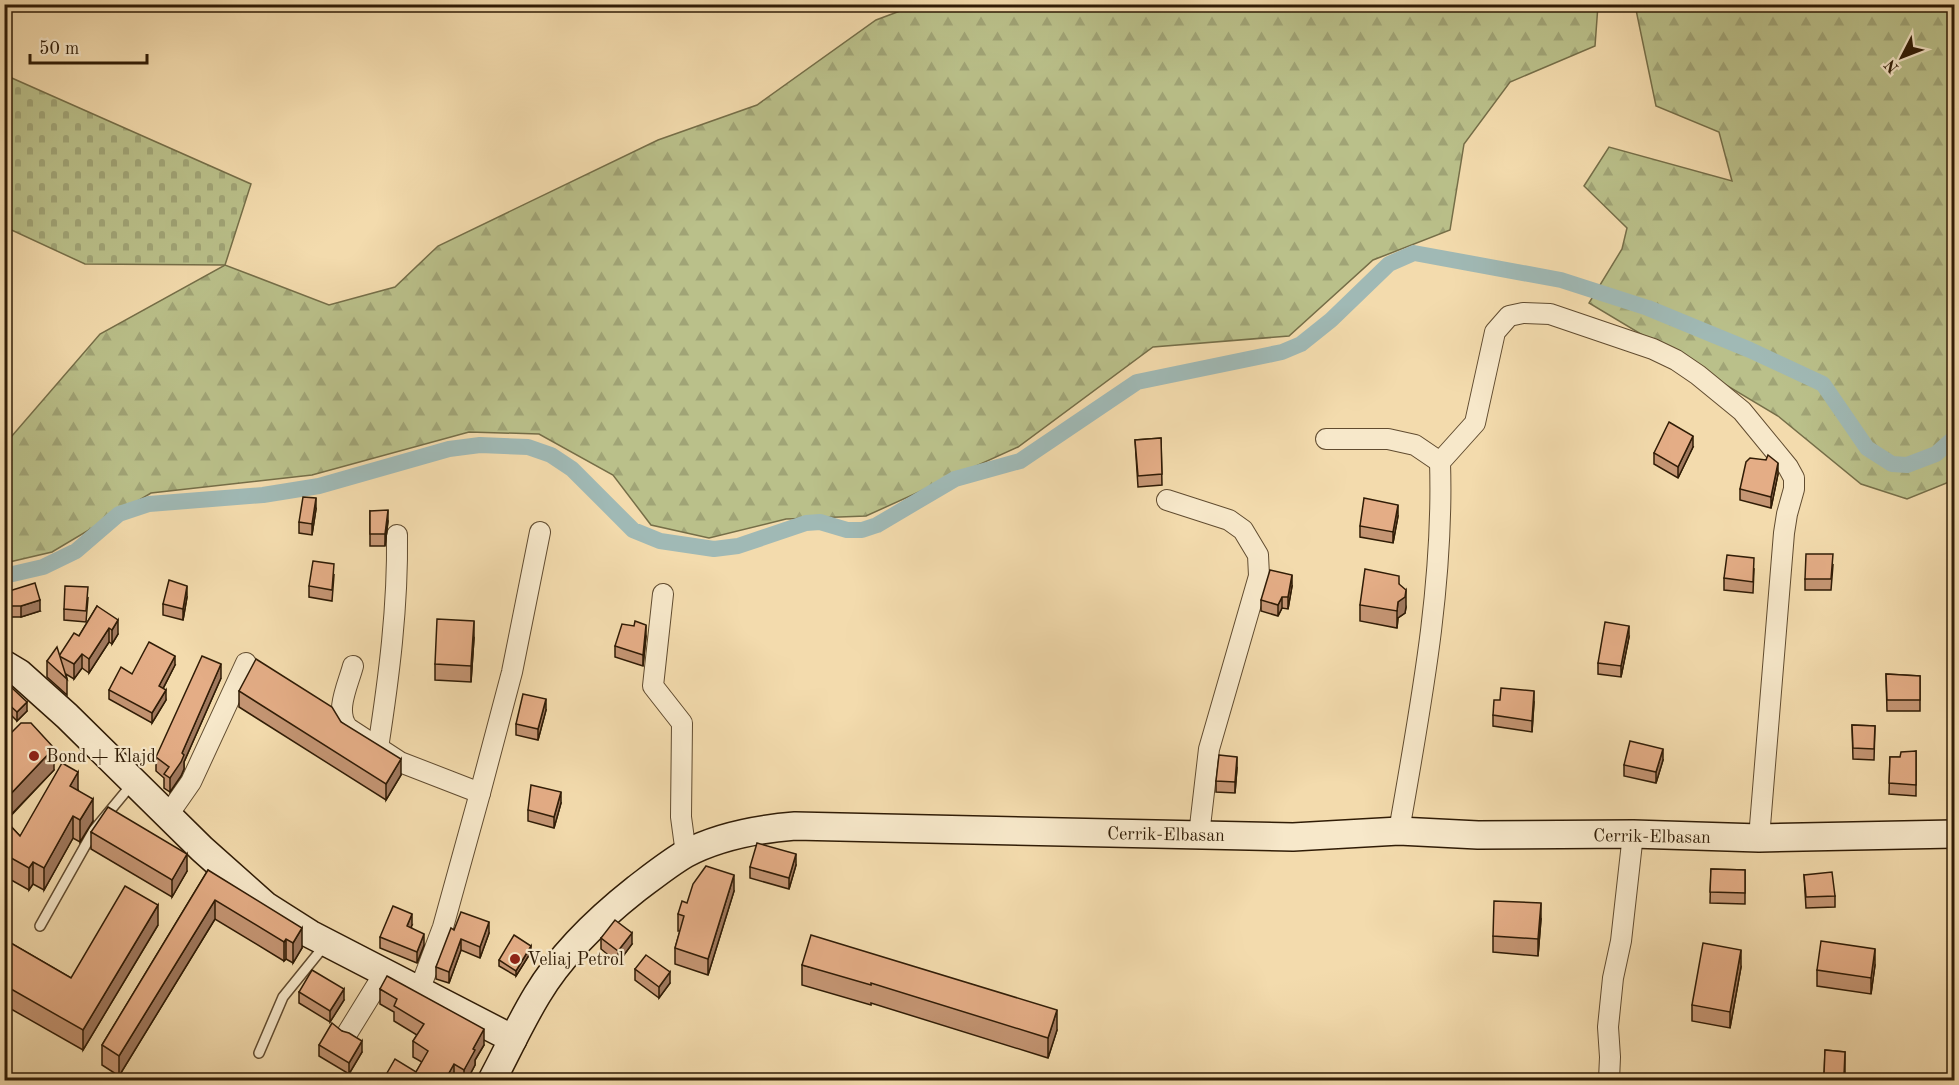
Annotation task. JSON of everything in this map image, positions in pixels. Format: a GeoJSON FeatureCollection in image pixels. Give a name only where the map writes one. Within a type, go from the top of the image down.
{"type":"FeatureCollection","features":[{"type":"Feature","properties":{"kind":"main road"},"geometry":{"type":"LineString","coordinates":[[4,664],[19,673],[68,716],[201,849],[266,906],[326,943],[513,1039]]}},
{"type":"Feature","properties":{"kind":"main road","name":"Cerrik-Elbasan"},"geometry":{"type":"LineString","coordinates":[[492,1080],[537,994],[581,937],[651,877],[686,854],[723,839],[756,830],[795,826],[1293,837],[1399,831],[1478,835],[1633,834],[1759,838],[1954,834]]}},
{"type":"Feature","properties":{"kind":"street"},"geometry":{"type":"LineString","coordinates":[[1399,831],[1429,654],[1436,588],[1440,462],[1475,423],[1495,332],[1509,316],[1523,313],[1550,314],[1653,349],[1698,375],[1742,411],[1788,467],[1794,478],[1794,489],[1786,514],[1784,533],[1759,838]]}},
{"type":"Feature","properties":{"kind":"street"},"geometry":{"type":"LineString","coordinates":[[1326,439],[1388,439],[1415,445],[1440,462]]}},
{"type":"Feature","properties":{"kind":"street"},"geometry":{"type":"LineString","coordinates":[[1167,500],[1229,520],[1243,530],[1258,555],[1259,576],[1209,749],[1199,835]]}},
{"type":"Feature","properties":{"kind":"street"},"geometry":{"type":"LineString","coordinates":[[419,991],[443,927],[512,672],[540,532]]}},
{"type":"Feature","properties":{"kind":"street"},"geometry":{"type":"LineString","coordinates":[[378,748],[394,630],[398,573],[397,535]]}},
{"type":"Feature","properties":{"kind":"street"},"geometry":{"type":"LineString","coordinates":[[663,594],[653,686],[682,723],[681,817],[686,854]]}},
{"type":"Feature","properties":{"kind":"street"},"geometry":{"type":"LineString","coordinates":[[168,815],[191,782],[246,663]]}},
{"type":"Feature","properties":{"kind":"street"},"geometry":{"type":"LineString","coordinates":[[353,666],[341,717],[348,728],[400,762],[480,793]]}},
{"type":"Feature","properties":{"kind":"street"},"geometry":{"type":"LineString","coordinates":[[1609,1080],[1608,1027],[1613,978],[1621,942],[1633,834]]}},
{"type":"Feature","properties":{"kind":"street"},"geometry":{"type":"LineString","coordinates":[[348,1032],[385,972]]}},
{"type":"Feature","properties":{"kind":"lane"},"geometry":{"type":"LineString","coordinates":[[40,926],[94,830],[133,782]]}},
{"type":"Feature","properties":{"kind":"lane"},"geometry":{"type":"LineString","coordinates":[[259,1053],[283,997],[326,943]]}},
{"type":"Feature","properties":{"kind":"green space"},"geometry":{"type":"Polygon","coordinates":[[[916,5],[1598,5],[1595,46],[1510,82],[1464,144],[1450,230],[1373,260],[1289,336],[1153,347],[1018,447],[866,516],[786,519],[709,538],[651,525],[613,475],[539,434],[469,432],[312,475],[151,493],[52,552],[5,563],[5,444],[100,334],[225,265],[329,305],[395,287],[438,246],[658,140],[757,105],[876,20],[916,5]]]}},
{"type":"Feature","properties":{"kind":"green space"},"geometry":{"type":"Polygon","coordinates":[[[1635,5],[1954,5],[1954,480],[1907,499],[1861,484],[1778,416],[1589,303],[1622,249],[1627,228],[1584,186],[1609,147],[1732,181],[1719,132],[1656,106],[1635,5]]]}},
{"type":"Feature","properties":{"kind":"green space"},"geometry":{"type":"Polygon","coordinates":[[[5,75],[251,184],[225,265],[85,264],[5,227],[5,75]]]}},
{"type":"Feature","properties":{"kind":"building"},"geometry":{"type":"Polygon","coordinates":[[[1669,422],[1693,436],[1678,467],[1654,453],[1669,422]]]}},
{"type":"Feature","properties":{"kind":"building"},"geometry":{"type":"Polygon","coordinates":[[[1161,438],[1162,474],[1138,476],[1135,440],[1161,438]]]}},
{"type":"Feature","properties":{"kind":"building"},"geometry":{"type":"Polygon","coordinates":[[[1768,455],[1778,463],[1771,497],[1740,489],[1746,462],[1750,458],[1766,460],[1768,455]]]}},
{"type":"Feature","properties":{"kind":"building"},"geometry":{"type":"Polygon","coordinates":[[[303,497],[316,498],[312,524],[299,522],[303,497]]]}},
{"type":"Feature","properties":{"kind":"building"},"geometry":{"type":"Polygon","coordinates":[[[1364,498],[1398,505],[1393,532],[1360,526],[1364,498]]]}},
{"type":"Feature","properties":{"kind":"building"},"geometry":{"type":"Polygon","coordinates":[[[388,510],[385,534],[370,534],[370,511],[388,510]]]}},
{"type":"Feature","properties":{"kind":"building"},"geometry":{"type":"Polygon","coordinates":[[[1806,554],[1833,554],[1831,579],[1805,579],[1806,554]]]}},
{"type":"Feature","properties":{"kind":"building"},"geometry":{"type":"Polygon","coordinates":[[[1727,555],[1754,558],[1753,582],[1724,578],[1727,555]]]}},
{"type":"Feature","properties":{"kind":"building"},"geometry":{"type":"Polygon","coordinates":[[[313,561],[334,564],[332,590],[309,586],[313,561]]]}},
{"type":"Feature","properties":{"kind":"building"},"geometry":{"type":"Polygon","coordinates":[[[1365,569],[1399,576],[1399,584],[1406,590],[1405,597],[1398,602],[1397,611],[1360,605],[1365,569]]]}},
{"type":"Feature","properties":{"kind":"building"},"geometry":{"type":"Polygon","coordinates":[[[1270,570],[1292,575],[1288,597],[1282,597],[1278,605],[1261,600],[1270,570]]]}},
{"type":"Feature","properties":{"kind":"building"},"geometry":{"type":"Polygon","coordinates":[[[169,580],[187,586],[183,609],[163,604],[169,580]]]}},
{"type":"Feature","properties":{"kind":"building"},"geometry":{"type":"Polygon","coordinates":[[[35,583],[40,600],[21,606],[11,606],[6,592],[35,583]]]}},
{"type":"Feature","properties":{"kind":"building"},"geometry":{"type":"Polygon","coordinates":[[[65,586],[88,587],[86,611],[64,609],[65,586]]]}},
{"type":"Feature","properties":{"kind":"building"},"geometry":{"type":"Polygon","coordinates":[[[97,606],[118,620],[112,630],[109,628],[89,659],[82,654],[74,664],[59,656],[74,633],[79,636],[97,606]]]}},
{"type":"Feature","properties":{"kind":"building"},"geometry":{"type":"Polygon","coordinates":[[[437,619],[474,621],[471,666],[435,664],[437,619]]]}},
{"type":"Feature","properties":{"kind":"building"},"geometry":{"type":"Polygon","coordinates":[[[635,621],[646,625],[643,655],[615,646],[622,624],[634,626],[635,621]]]}},
{"type":"Feature","properties":{"kind":"building"},"geometry":{"type":"Polygon","coordinates":[[[1605,622],[1629,626],[1621,666],[1598,663],[1605,622]]]}},
{"type":"Feature","properties":{"kind":"building"},"geometry":{"type":"Polygon","coordinates":[[[149,642],[175,656],[159,686],[166,690],[152,713],[109,690],[121,667],[132,674],[149,642]]]}},
{"type":"Feature","properties":{"kind":"building"},"geometry":{"type":"Polygon","coordinates":[[[57,647],[67,679],[47,661],[57,647]]]}},
{"type":"Feature","properties":{"kind":"building"},"geometry":{"type":"Polygon","coordinates":[[[202,656],[221,664],[182,753],[184,755],[181,762],[170,778],[164,774],[169,767],[156,757],[202,656]]]}},
{"type":"Feature","properties":{"kind":"building"},"geometry":{"type":"Polygon","coordinates":[[[256,659],[332,707],[341,722],[401,759],[386,784],[239,691],[256,659]]]}},
{"type":"Feature","properties":{"kind":"building"},"geometry":{"type":"Polygon","coordinates":[[[1886,674],[1920,676],[1920,700],[1887,700],[1886,674]]]}},
{"type":"Feature","properties":{"kind":"building"},"geometry":{"type":"Polygon","coordinates":[[[4,686],[10,689],[11,687],[27,702],[17,712],[4,700],[4,686]]]}},
{"type":"Feature","properties":{"kind":"building"},"geometry":{"type":"Polygon","coordinates":[[[1501,688],[1534,691],[1532,721],[1493,715],[1494,700],[1500,700],[1501,688]]]}},
{"type":"Feature","properties":{"kind":"building"},"geometry":{"type":"Polygon","coordinates":[[[523,694],[546,699],[538,729],[516,724],[523,694]]]}},
{"type":"Feature","properties":{"kind":"building"},"geometry":{"type":"Polygon","coordinates":[[[21,723],[31,723],[54,748],[4,801],[4,762],[8,758],[4,753],[4,740],[21,723]]]}},
{"type":"Feature","properties":{"kind":"building"},"geometry":{"type":"Polygon","coordinates":[[[1852,725],[1875,726],[1874,749],[1853,748],[1852,725]]]}},
{"type":"Feature","properties":{"kind":"building"},"geometry":{"type":"Polygon","coordinates":[[[1630,741],[1663,749],[1656,772],[1624,765],[1630,741]]]}},
{"type":"Feature","properties":{"kind":"building"},"geometry":{"type":"Polygon","coordinates":[[[1916,751],[1916,785],[1889,783],[1890,757],[1900,757],[1901,752],[1916,751]]]}},
{"type":"Feature","properties":{"kind":"building"},"geometry":{"type":"Polygon","coordinates":[[[1219,755],[1237,757],[1235,782],[1216,781],[1219,755]]]}},
{"type":"Feature","properties":{"kind":"building"},"geometry":{"type":"Polygon","coordinates":[[[62,763],[78,772],[70,786],[93,799],[80,820],[73,816],[44,868],[33,862],[29,868],[4,854],[4,819],[20,836],[62,763]]]}},
{"type":"Feature","properties":{"kind":"building"},"geometry":{"type":"Polygon","coordinates":[[[531,785],[561,792],[554,817],[528,810],[531,785]]]}},
{"type":"Feature","properties":{"kind":"building"},"geometry":{"type":"Polygon","coordinates":[[[108,807],[187,854],[172,880],[91,832],[108,807]]]}},
{"type":"Feature","properties":{"kind":"building"},"geometry":{"type":"Polygon","coordinates":[[[757,843],[796,854],[789,878],[750,867],[757,843]]]}},
{"type":"Feature","properties":{"kind":"building"},"geometry":{"type":"Polygon","coordinates":[[[706,866],[734,875],[708,959],[675,948],[684,916],[678,914],[682,901],[687,903],[693,884],[706,866]]]}},
{"type":"Feature","properties":{"kind":"building"},"geometry":{"type":"Polygon","coordinates":[[[1711,869],[1745,870],[1745,893],[1710,892],[1711,869]]]}},
{"type":"Feature","properties":{"kind":"building"},"geometry":{"type":"Polygon","coordinates":[[[208,870],[302,928],[293,943],[286,939],[284,942],[215,900],[119,1056],[102,1045],[208,870]]]}},
{"type":"Feature","properties":{"kind":"building"},"geometry":{"type":"Polygon","coordinates":[[[1832,872],[1835,896],[1806,897],[1804,875],[1832,872]]]}},
{"type":"Feature","properties":{"kind":"building"},"geometry":{"type":"Polygon","coordinates":[[[125,886],[158,905],[83,1030],[4,985],[4,939],[71,978],[125,886]]]}},
{"type":"Feature","properties":{"kind":"building"},"geometry":{"type":"Polygon","coordinates":[[[1494,901],[1541,903],[1538,939],[1493,936],[1494,901]]]}},
{"type":"Feature","properties":{"kind":"building"},"geometry":{"type":"Polygon","coordinates":[[[393,906],[412,914],[407,926],[424,934],[417,952],[380,937],[393,906]]]}},
{"type":"Feature","properties":{"kind":"building"},"geometry":{"type":"Polygon","coordinates":[[[461,912],[489,922],[480,947],[461,939],[449,972],[436,967],[451,928],[454,930],[461,912]]]}},
{"type":"Feature","properties":{"kind":"building"},"geometry":{"type":"Polygon","coordinates":[[[615,920],[632,933],[618,951],[601,938],[615,920]]]}},
{"type":"Feature","properties":{"kind":"building","name":"Veliaj Petrol"},"geometry":{"type":"Polygon","coordinates":[[[514,935],[531,946],[516,971],[499,960],[514,935]]]}},
{"type":"Feature","properties":{"kind":"building"},"geometry":{"type":"Polygon","coordinates":[[[811,935],[1057,1010],[1048,1038],[871,983],[871,985],[802,965],[811,935]]]}},
{"type":"Feature","properties":{"kind":"building"},"geometry":{"type":"Polygon","coordinates":[[[1821,941],[1875,949],[1871,978],[1817,970],[1821,941]]]}},
{"type":"Feature","properties":{"kind":"building"},"geometry":{"type":"Polygon","coordinates":[[[1703,943],[1741,950],[1730,1012],[1692,1005],[1703,943]]]}},
{"type":"Feature","properties":{"kind":"building"},"geometry":{"type":"Polygon","coordinates":[[[646,955],[670,972],[659,987],[635,969],[646,955]]]}},
{"type":"Feature","properties":{"kind":"building"},"geometry":{"type":"Polygon","coordinates":[[[312,970],[344,989],[330,1011],[299,992],[312,970]]]}},
{"type":"Feature","properties":{"kind":"building"},"geometry":{"type":"Polygon","coordinates":[[[387,976],[484,1029],[464,1070],[454,1064],[445,1080],[383,1080],[395,1059],[416,1072],[428,1051],[413,1041],[424,1024],[394,1006],[397,999],[380,989],[387,976]]]}},
{"type":"Feature","properties":{"kind":"building"},"geometry":{"type":"Polygon","coordinates":[[[332,1023],[362,1041],[349,1063],[319,1045],[332,1023]]]}},
{"type":"Feature","properties":{"kind":"building"},"geometry":{"type":"Polygon","coordinates":[[[1825,1050],[1845,1052],[1844,1075],[1824,1074],[1825,1050]]]}},
{"type":"Feature","properties":{"kind":"waterway"},"geometry":{"type":"LineString","coordinates":[[4,576],[43,567],[76,551],[119,514],[149,504],[263,495],[319,486],[449,449],[480,445],[528,447],[551,455],[572,469],[633,530],[660,541],[714,549],[738,546],[806,523],[820,522],[847,530],[862,530],[877,525],[955,479],[1020,461],[1137,382],[1282,352],[1301,344],[1331,320],[1389,264],[1414,253],[1561,280],[1648,308],[1750,350],[1823,384],[1867,448],[1892,464],[1907,465],[1936,454],[1954,438]]}},
{"type":"Feature","properties":{"kind":"place","name":"Bond + Klajd"},"geometry":{"type":"Point","coordinates":[34,756]}},
{"type":"Feature","properties":{"kind":"place","name":"Veliaj Petrol"},"geometry":{"type":"Point","coordinates":[515,959]}}]}
